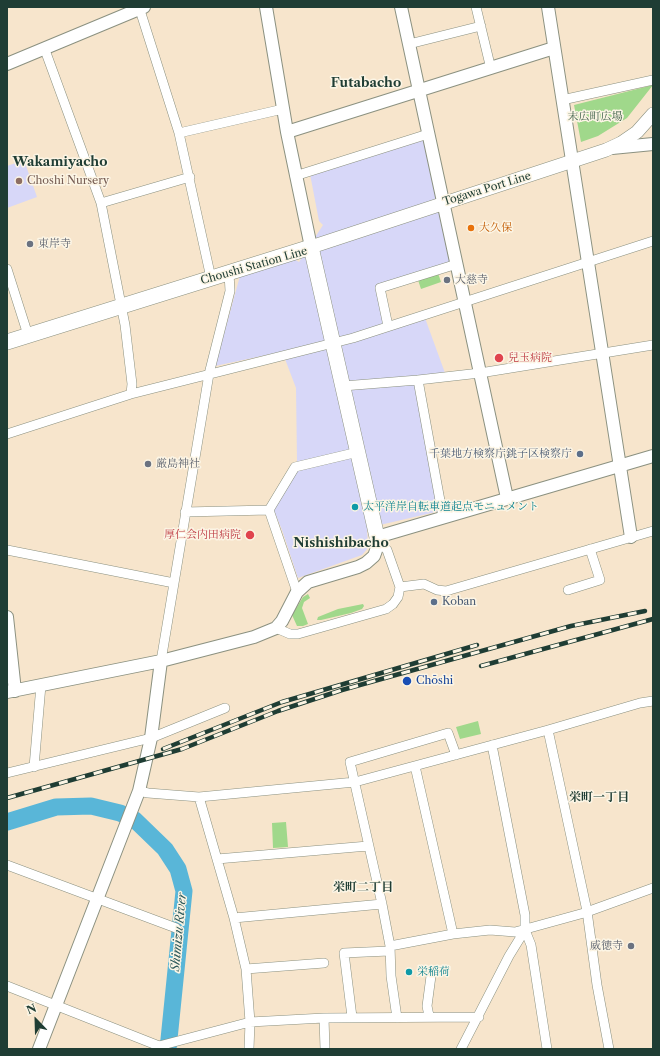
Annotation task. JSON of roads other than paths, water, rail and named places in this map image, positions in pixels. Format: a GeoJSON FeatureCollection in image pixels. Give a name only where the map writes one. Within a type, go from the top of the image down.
{"type":"FeatureCollection","features":[{"type":"Feature","properties":{"kind":"main road","name":"Togawa Port Line"},"geometry":{"type":"LineString","coordinates":[[311,247],[443,202],[612,148],[637,132],[653,114]]}},
{"type":"Feature","properties":{"kind":"main road","name":"Choushi Station Line"},"geometry":{"type":"LineString","coordinates":[[7,342],[311,247],[378,539]]}},
{"type":"Feature","properties":{"kind":"street"},"geometry":{"type":"LineString","coordinates":[[266,7],[287,132],[311,247]]}},
{"type":"Feature","properties":{"kind":"street"},"geometry":{"type":"LineString","coordinates":[[401,7],[507,498]]}},
{"type":"Feature","properties":{"kind":"street"},"geometry":{"type":"LineString","coordinates":[[476,7],[491,68]]}},
{"type":"Feature","properties":{"kind":"street"},"geometry":{"type":"LineString","coordinates":[[548,7],[631,537]]}},
{"type":"Feature","properties":{"kind":"street"},"geometry":{"type":"LineString","coordinates":[[7,64],[45,50],[141,8],[179,133],[190,177],[211,278]]}},
{"type":"Feature","properties":{"kind":"street"},"geometry":{"type":"LineString","coordinates":[[409,44],[481,26]]}},
{"type":"Feature","properties":{"kind":"street"},"geometry":{"type":"LineString","coordinates":[[287,132],[554,48]]}},
{"type":"Feature","properties":{"kind":"street"},"geometry":{"type":"LineString","coordinates":[[45,50],[101,203],[125,325],[132,394]]}},
{"type":"Feature","properties":{"kind":"street"},"geometry":{"type":"LineString","coordinates":[[562,100],[653,80]]}},
{"type":"Feature","properties":{"kind":"street"},"geometry":{"type":"LineString","coordinates":[[179,133],[284,109]]}},
{"type":"Feature","properties":{"kind":"street"},"geometry":{"type":"LineString","coordinates":[[296,176],[428,134]]}},
{"type":"Feature","properties":{"kind":"street"},"geometry":{"type":"LineString","coordinates":[[612,148],[653,144]]}},
{"type":"Feature","properties":{"kind":"street"},"geometry":{"type":"LineString","coordinates":[[101,203],[190,177]]}},
{"type":"Feature","properties":{"kind":"street"},"geometry":{"type":"LineString","coordinates":[[7,434],[132,394],[333,343],[588,263],[653,241]]}},
{"type":"Feature","properties":{"kind":"street"},"geometry":{"type":"LineString","coordinates":[[388,326],[380,288],[457,264]]}},
{"type":"Feature","properties":{"kind":"street"},"geometry":{"type":"LineString","coordinates":[[7,269],[28,335]]}},
{"type":"Feature","properties":{"kind":"street"},"geometry":{"type":"LineString","coordinates":[[39,1049],[99,898],[139,791],[151,738],[161,661],[208,374],[230,291],[229,273]]}},
{"type":"Feature","properties":{"kind":"street"},"geometry":{"type":"LineString","coordinates":[[343,386],[480,373],[653,345]]}},
{"type":"Feature","properties":{"kind":"street"},"geometry":{"type":"LineString","coordinates":[[418,380],[443,517]]}},
{"type":"Feature","properties":{"kind":"street"},"geometry":{"type":"LineString","coordinates":[[269,510],[295,467],[358,452]]}},
{"type":"Feature","properties":{"kind":"street"},"geometry":{"type":"LineString","coordinates":[[378,539],[443,517],[653,456]]}},
{"type":"Feature","properties":{"kind":"street"},"geometry":{"type":"LineString","coordinates":[[185,512],[269,510]]}},
{"type":"Feature","properties":{"kind":"street"},"geometry":{"type":"LineString","coordinates":[[269,510],[297,592]]}},
{"type":"Feature","properties":{"kind":"street"},"geometry":{"type":"LineString","coordinates":[[400,587],[424,584],[437,590],[446,591],[653,531]]}},
{"type":"Feature","properties":{"kind":"street"},"geometry":{"type":"LineString","coordinates":[[276,628],[290,634],[298,634],[386,609],[393,604],[398,597],[400,587],[389,554],[378,539]]}},
{"type":"Feature","properties":{"kind":"street"},"geometry":{"type":"LineString","coordinates":[[7,617],[11,692],[161,661],[254,637],[276,628],[282,622],[297,592],[308,582],[358,568],[374,556],[378,539]]}},
{"type":"Feature","properties":{"kind":"street"},"geometry":{"type":"LineString","coordinates":[[568,590],[600,580],[590,549]]}},
{"type":"Feature","properties":{"kind":"street"},"geometry":{"type":"LineString","coordinates":[[7,550],[174,583]]}},
{"type":"Feature","properties":{"kind":"street"},"geometry":{"type":"LineString","coordinates":[[34,766],[41,685]]}},
{"type":"Feature","properties":{"kind":"street"},"geometry":{"type":"LineString","coordinates":[[139,791],[198,797],[355,782],[456,756],[640,703],[653,701]]}},
{"type":"Feature","properties":{"kind":"street"},"geometry":{"type":"LineString","coordinates":[[7,773],[151,738],[225,708]]}},
{"type":"Feature","properties":{"kind":"street"},"geometry":{"type":"LineString","coordinates":[[548,730],[587,911],[597,985],[609,1049]]}},
{"type":"Feature","properties":{"kind":"street"},"geometry":{"type":"LineString","coordinates":[[397,1018],[389,948],[382,904],[350,762],[448,733],[456,756]]}},
{"type":"Feature","properties":{"kind":"street"},"geometry":{"type":"LineString","coordinates":[[492,745],[525,916],[525,930],[531,945],[547,1049]]}},
{"type":"Feature","properties":{"kind":"street"},"geometry":{"type":"LineString","coordinates":[[415,766],[453,934]]}},
{"type":"Feature","properties":{"kind":"street"},"geometry":{"type":"LineString","coordinates":[[198,797],[234,918],[246,969],[250,1022],[249,1049]]}},
{"type":"Feature","properties":{"kind":"street"},"geometry":{"type":"LineString","coordinates":[[217,859],[368,846]]}},
{"type":"Feature","properties":{"kind":"street"},"geometry":{"type":"LineString","coordinates":[[7,865],[99,898],[176,928]]}},
{"type":"Feature","properties":{"kind":"street"},"geometry":{"type":"LineString","coordinates":[[352,1017],[344,953],[389,948],[453,934],[490,930],[516,932],[587,911],[653,888]]}},
{"type":"Feature","properties":{"kind":"street"},"geometry":{"type":"LineString","coordinates":[[234,918],[382,904]]}},
{"type":"Feature","properties":{"kind":"street"},"geometry":{"type":"LineString","coordinates":[[461,1049],[479,1017],[509,956],[525,930]]}},
{"type":"Feature","properties":{"kind":"street"},"geometry":{"type":"LineString","coordinates":[[246,969],[324,963]]}},
{"type":"Feature","properties":{"kind":"street"},"geometry":{"type":"LineString","coordinates":[[429,1016],[428,1006],[431,976]]}},
{"type":"Feature","properties":{"kind":"street"},"geometry":{"type":"LineString","coordinates":[[7,986],[160,1046],[250,1022],[352,1017],[479,1017]]}},
{"type":"Feature","properties":{"kind":"street"},"geometry":{"type":"LineString","coordinates":[[324,1018],[324,1049]]}},
{"type":"Feature","properties":{"kind":"waterway","name":"Shimizu River"},"geometry":{"type":"LineString","coordinates":[[7,822],[56,807],[91,806],[120,813],[135,820],[165,849],[178,869],[184,891],[168,1049]]}},
{"type":"Feature","properties":{"kind":"railway"},"geometry":{"type":"LineString","coordinates":[[7,798],[182,749],[278,711],[342,690],[571,626],[645,611]]}},
{"type":"Feature","properties":{"kind":"railway"},"geometry":{"type":"LineString","coordinates":[[481,666],[653,619]]}},
{"type":"Feature","properties":{"kind":"railway"},"geometry":{"type":"LineString","coordinates":[[163,749],[282,702],[477,645]]}},
{"type":"Feature","properties":{"kind":"place","name":"Choshi Nursery"},"geometry":{"type":"Point","coordinates":[19,181]}},
{"type":"Feature","properties":{"kind":"place","name":"大久保"},"geometry":{"type":"Point","coordinates":[471,228]}},
{"type":"Feature","properties":{"kind":"place","name":"東岸寺"},"geometry":{"type":"Point","coordinates":[30,244]}},
{"type":"Feature","properties":{"kind":"place","name":"大慈寺"},"geometry":{"type":"Point","coordinates":[447,280]}},
{"type":"Feature","properties":{"kind":"place","name":"兒玉病院"},"geometry":{"type":"Point","coordinates":[499,358]}},
{"type":"Feature","properties":{"kind":"place","name":"千葉地方検察庁銚子区検察庁"},"geometry":{"type":"Point","coordinates":[580,454]}},
{"type":"Feature","properties":{"kind":"place","name":"厳島神社"},"geometry":{"type":"Point","coordinates":[148,464]}},
{"type":"Feature","properties":{"kind":"place","name":"太平洋岸自転車道起点モニュメント"},"geometry":{"type":"Point","coordinates":[355,507]}},
{"type":"Feature","properties":{"kind":"place","name":"厚仁会内田病院"},"geometry":{"type":"Point","coordinates":[250,535]}},
{"type":"Feature","properties":{"kind":"place","name":"Koban"},"geometry":{"type":"Point","coordinates":[434,602]}},
{"type":"Feature","properties":{"kind":"place","name":"Chōshi"},"geometry":{"type":"Point","coordinates":[407,681]}},
{"type":"Feature","properties":{"kind":"place","name":"威徳寺"},"geometry":{"type":"Point","coordinates":[631,946]}},
{"type":"Feature","properties":{"kind":"place","name":"栄稲荷"},"geometry":{"type":"Point","coordinates":[409,972]}},
{"type":"Feature","properties":{"kind":"district","name":"Futabacho"},"geometry":{"type":"Point","coordinates":[366,83]}},
{"type":"Feature","properties":{"kind":"district","name":"Wakamiyacho"},"geometry":{"type":"Point","coordinates":[60,162]}},
{"type":"Feature","properties":{"kind":"district","name":"Nishishibacho"},"geometry":{"type":"Point","coordinates":[341,543]}},
{"type":"Feature","properties":{"kind":"district","name":"栄町一丁目"},"geometry":{"type":"Point","coordinates":[599,798]}},
{"type":"Feature","properties":{"kind":"district","name":"栄町二丁目"},"geometry":{"type":"Point","coordinates":[363,888]}},
{"type":"Feature","properties":{"kind":"park label","name":"末広町広場"},"geometry":{"type":"Point","coordinates":[595,117]}}]}
